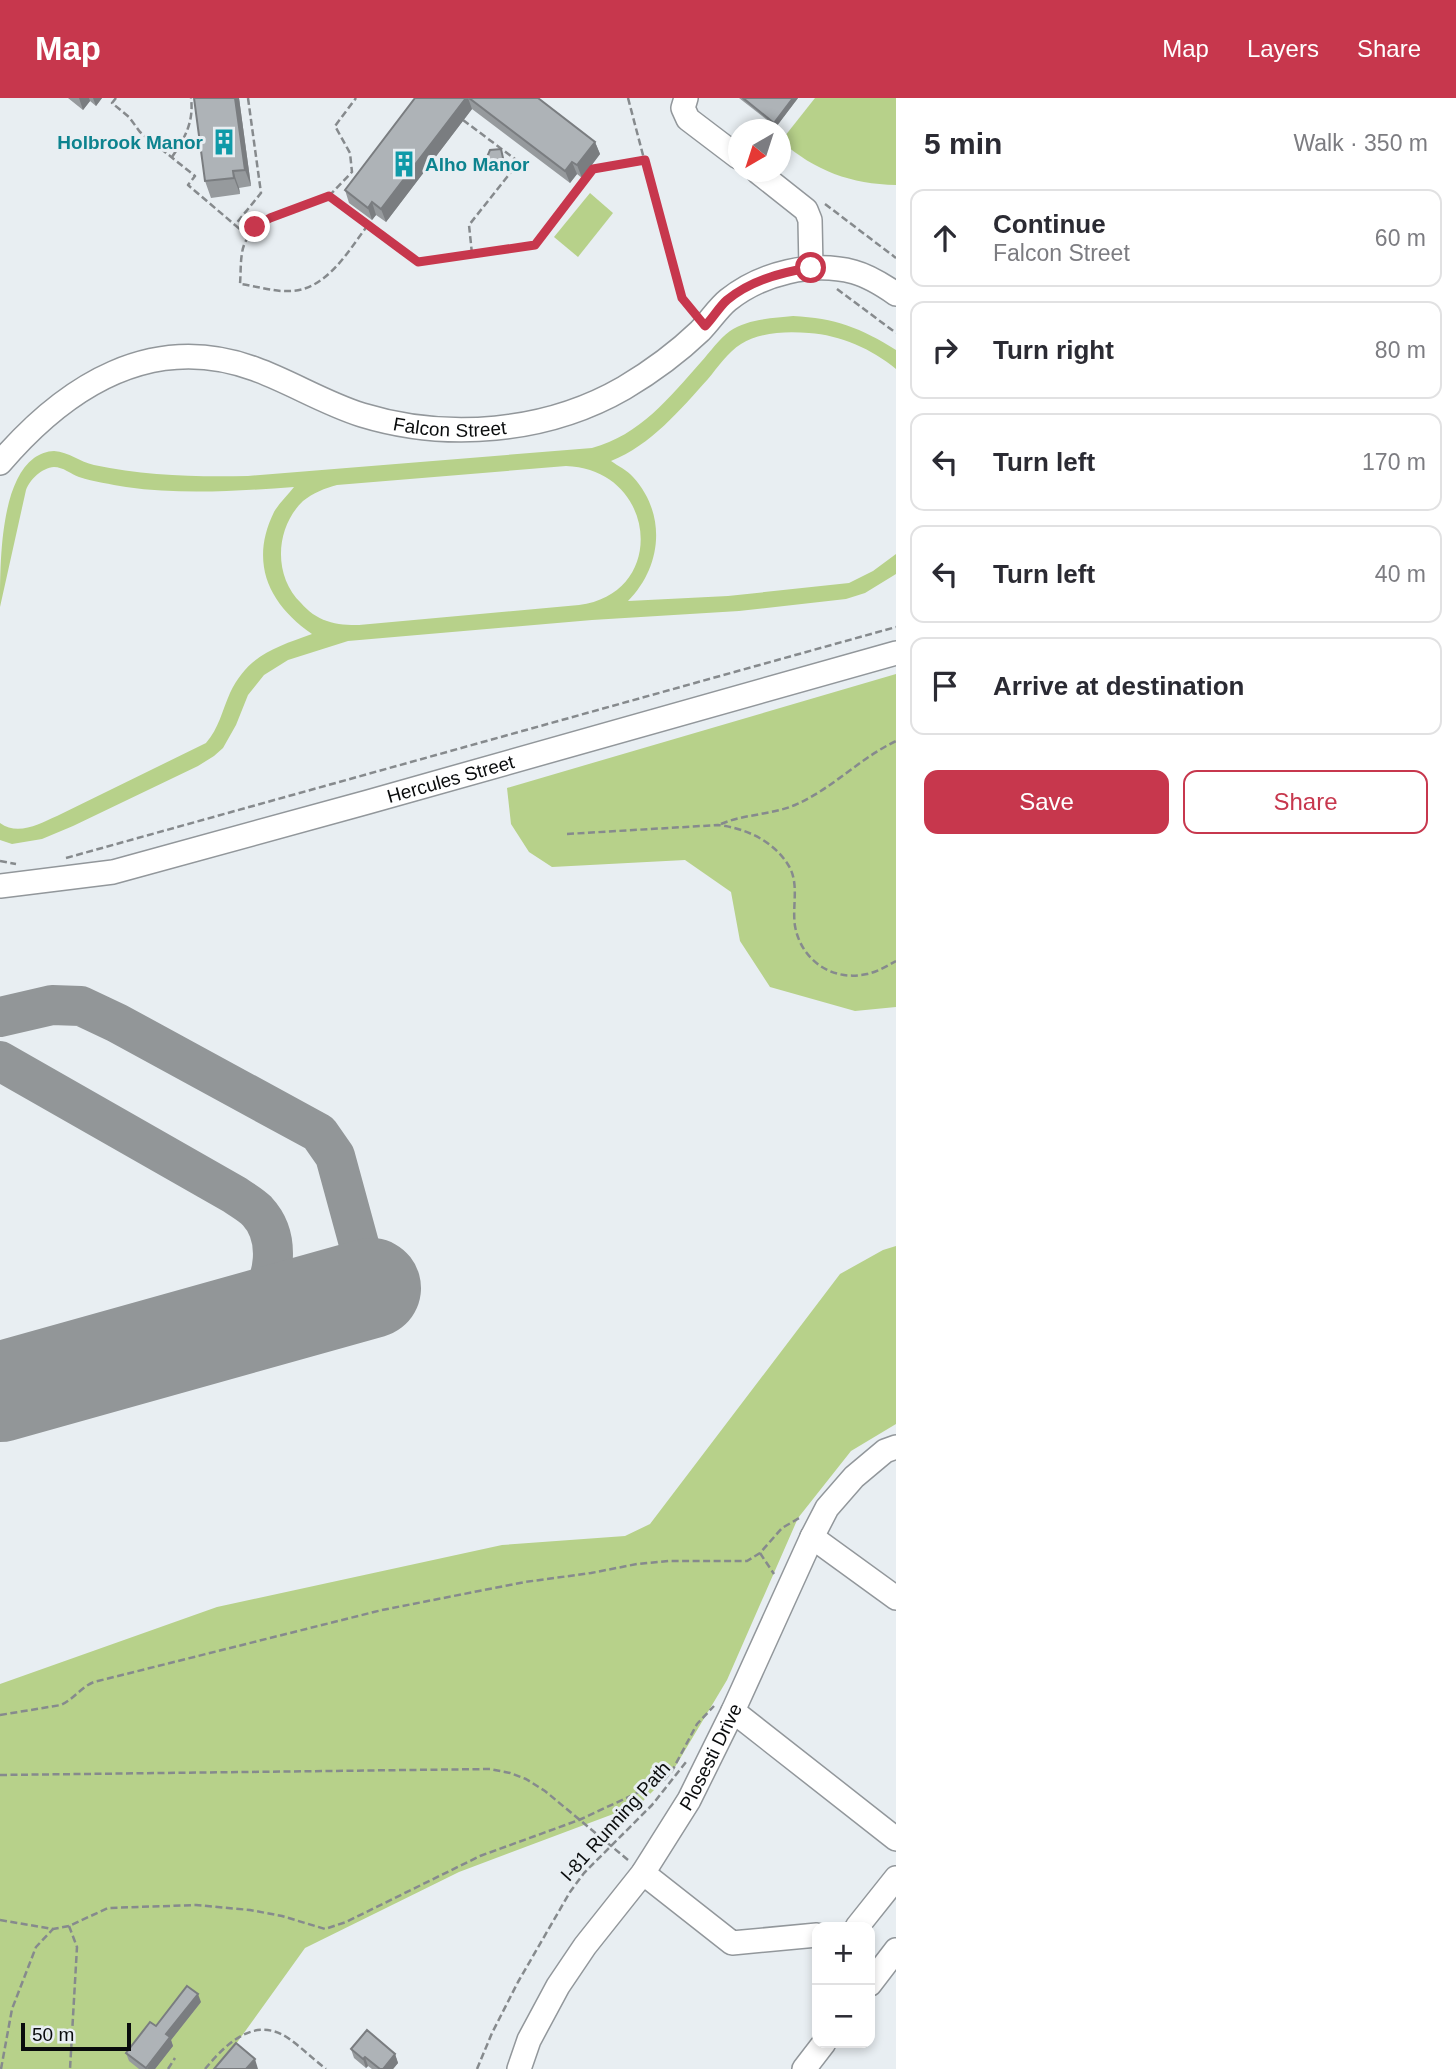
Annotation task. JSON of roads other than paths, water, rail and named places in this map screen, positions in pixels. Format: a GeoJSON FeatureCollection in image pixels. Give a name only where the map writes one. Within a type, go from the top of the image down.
{"type":"FeatureCollection","features":[{"type":"Feature","properties":{"kind":"street"},"geometry":{"type":"LineString","coordinates":[[686,98],[683,108],[688,118],[728,149]]}},
{"type":"Feature","properties":{"kind":"street"},"geometry":{"type":"LineString","coordinates":[[771,182],[806,210],[810,220],[811,268]]}},
{"type":"Feature","properties":{"kind":"street","name":"Falcon Street"},"geometry":{"type":"LineString","coordinates":[[0,463],[36,425],[78,393],[123,368],[164,357],[185,355],[231,361],[283,380],[333,404],[391,423],[450,430],[505,427],[559,416],[596,402],[643,376],[705,326],[727,300],[768,277],[811,268],[853,272],[896,294]]}},
{"type":"Feature","properties":{"kind":"street","name":"Hercules Street"},"geometry":{"type":"LineString","coordinates":[[0,886],[113,872],[896,653]]}},
{"type":"Feature","properties":{"kind":"street","name":"Plosesti Drive"},"geometry":{"type":"LineString","coordinates":[[519,2069],[529,2040],[558,1986],[585,1946],[643,1873],[689,1800],[726,1705],[827,1508],[854,1477],[886,1451],[896,1447]]}},
{"type":"Feature","properties":{"kind":"street"},"geometry":{"type":"LineString","coordinates":[[812,1537],[896,1598]]}},
{"type":"Feature","properties":{"kind":"street"},"geometry":{"type":"LineString","coordinates":[[726,1705],[896,1839]]}},
{"type":"Feature","properties":{"kind":"street"},"geometry":{"type":"LineString","coordinates":[[643,1873],[732,1943],[812,1935]]}},
{"type":"Feature","properties":{"kind":"street"},"geometry":{"type":"LineString","coordinates":[[861,1922],[896,1878]]}},
{"type":"Feature","properties":{"kind":"street"},"geometry":{"type":"LineString","coordinates":[[875,1977],[896,1950]]}},
{"type":"Feature","properties":{"kind":"street"},"geometry":{"type":"LineString","coordinates":[[804,2069],[820,2048]]}},
{"type":"Feature","properties":{"kind":"place","name":"Holbrook Manor"},"geometry":{"type":"Point","coordinates":[224,142]}},
{"type":"Feature","properties":{"kind":"place","name":"Alho Manor"},"geometry":{"type":"Point","coordinates":[404,164]}}]}
